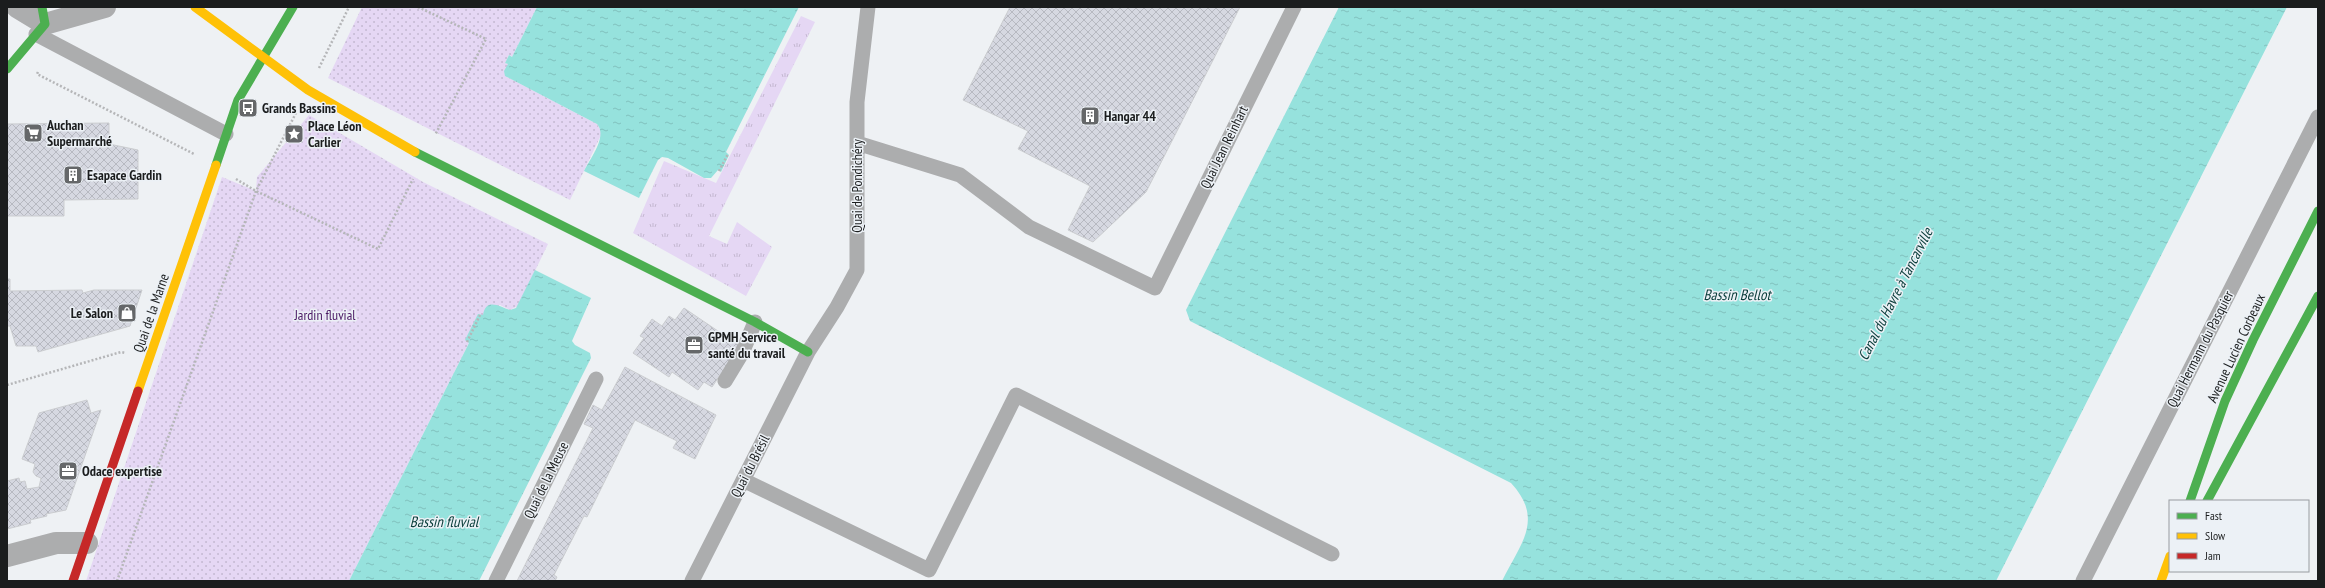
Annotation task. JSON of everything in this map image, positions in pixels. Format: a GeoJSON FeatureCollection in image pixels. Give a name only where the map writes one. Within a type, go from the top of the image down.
{"type":"FeatureCollection","features":[{"type":"Feature","properties":{"kind":"street"},"geometry":{"type":"LineString","coordinates":[[17,7],[44,27]]}},
{"type":"Feature","properties":{"kind":"street"},"geometry":{"type":"LineString","coordinates":[[7,69],[44,27],[105,7]]}},
{"type":"Feature","properties":{"kind":"street"},"geometry":{"type":"LineString","coordinates":[[195,7],[308,90],[424,157],[755,322],[808,352]]}},
{"type":"Feature","properties":{"kind":"street","name":"Quai de la Marne"},"geometry":{"type":"LineString","coordinates":[[73,581],[238,100],[262,57],[293,7]]}},
{"type":"Feature","properties":{"kind":"street","name":"Avenue Lucien Corbeaux"},"geometry":{"type":"LineString","coordinates":[[2190,500],[2225,400],[2253,340],[2318,211]]}},
{"type":"Feature","properties":{"kind":"street"},"geometry":{"type":"LineString","coordinates":[[2208,500],[2318,296]]}},
{"type":"Feature","properties":{"kind":"street"},"geometry":{"type":"LineString","coordinates":[[7,556],[56,543],[87,543]]}},
{"type":"Feature","properties":{"kind":"street"},"geometry":{"type":"LineString","coordinates":[[2162,581],[2169,559]]}},
{"type":"Feature","properties":{"kind":"street"},"geometry":{"type":"LineString","coordinates":[[2162,581],[2169,570]]}},
{"type":"Feature","properties":{"kind":"lane","name":"Quai de Pondichéry"},"geometry":{"type":"LineString","coordinates":[[808,352],[837,308],[857,270],[857,102],[868,7]]}},
{"type":"Feature","properties":{"kind":"lane","name":"Quai Jean Reinhart"},"geometry":{"type":"LineString","coordinates":[[857,143],[960,175],[1029,228],[1155,288],[1294,7]]}},
{"type":"Feature","properties":{"kind":"lane"},"geometry":{"type":"LineString","coordinates":[[44,27],[226,134]]}},
{"type":"Feature","properties":{"kind":"lane","name":"Quai Hermann du Pasquier"},"geometry":{"type":"LineString","coordinates":[[2083,581],[2318,117]]}},
{"type":"Feature","properties":{"kind":"lane"},"geometry":{"type":"LineString","coordinates":[[725,381],[742,353],[755,322]]}},
{"type":"Feature","properties":{"kind":"lane","name":"Quai du Brésil"},"geometry":{"type":"LineString","coordinates":[[692,581],[808,352]]}},
{"type":"Feature","properties":{"kind":"lane","name":"Quai de la Meuse"},"geometry":{"type":"LineString","coordinates":[[496,581],[596,379]]}},
{"type":"Feature","properties":{"kind":"lane"},"geometry":{"type":"LineString","coordinates":[[743,480],[929,570],[1016,395],[1332,554]]}},
{"type":"Feature","properties":{"kind":"path"},"geometry":{"type":"LineString","coordinates":[[117,581],[256,191],[349,7]]}},
{"type":"Feature","properties":{"kind":"path"},"geometry":{"type":"LineString","coordinates":[[44,27],[37,74],[216,166],[256,191],[378,249],[486,39],[418,7]]}},
{"type":"Feature","properties":{"kind":"path"},"geometry":{"type":"LineString","coordinates":[[720,171],[728,154]]}},
{"type":"Feature","properties":{"kind":"path"},"geometry":{"type":"LineString","coordinates":[[467,342],[480,314]]}},
{"type":"Feature","properties":{"kind":"path"},"geometry":{"type":"LineString","coordinates":[[7,385],[121,352],[151,357]]}},
{"type":"Feature","properties":{"kind":"green space"},"geometry":{"type":"Polygon","coordinates":[[[362,7],[537,7],[512,57],[509,55],[505,63],[508,64],[507,77],[597,124],[602,133],[570,200],[328,78],[362,7]]]}},
{"type":"Feature","properties":{"kind":"green space"},"geometry":{"type":"Polygon","coordinates":[[[801,16],[815,22],[709,236],[727,244],[737,222],[772,247],[746,296],[633,233],[664,161],[716,183],[801,16]]]}},
{"type":"Feature","properties":{"kind":"green space","name":"Jardin fluvial"},"geometry":{"type":"Polygon","coordinates":[[[309,115],[423,182],[548,244],[518,306],[510,310],[500,305],[483,315],[349,581],[86,581],[222,177],[256,191],[257,177],[309,115]]]}},
{"type":"Feature","properties":{"kind":"water"},"geometry":{"type":"Polygon","coordinates":[[[537,7],[799,7],[726,152],[729,155],[721,172],[718,170],[711,178],[704,178],[668,158],[662,157],[658,160],[639,198],[584,171],[597,148],[599,141],[600,129],[597,124],[505,76],[504,71],[508,64],[505,63],[509,55],[512,57],[537,7]]]}},
{"type":"Feature","properties":{"kind":"water","name":"Bassin Bellot"},"geometry":{"type":"Polygon","coordinates":[[[1339,7],[2287,7],[1996,581],[1502,581],[1522,543],[1528,521],[1526,509],[1521,496],[1511,483],[1190,321],[1186,310],[1339,7]]]}},
{"type":"Feature","properties":{"kind":"water","name":"Bassin fluvial"},"geometry":{"type":"Polygon","coordinates":[[[535,270],[591,298],[572,341],[575,345],[590,353],[591,358],[479,581],[349,581],[469,343],[465,340],[478,314],[483,315],[487,306],[490,305],[510,310],[516,308],[535,270]]]}},
{"type":"Feature","properties":{"kind":"building","name":"Hangar 44"},"geometry":{"type":"Polygon","coordinates":[[[1010,7],[1240,7],[1146,192],[1093,242],[1068,230],[1090,186],[1018,149],[1028,131],[963,100],[1010,7]]]}},
{"type":"Feature","properties":{"kind":"building","name":"Esapace Gardin"},"geometry":{"type":"Polygon","coordinates":[[[109,123],[109,144],[138,150],[138,199],[64,200],[64,216],[7,216],[7,124],[109,123]]]}},
{"type":"Feature","properties":{"kind":"building"},"geometry":{"type":"Polygon","coordinates":[[[7,279],[10,279],[10,291],[82,290],[83,293],[94,290],[142,290],[130,326],[38,352],[36,346],[16,346],[10,326],[7,326],[7,279]]]}},
{"type":"Feature","properties":{"kind":"building"},"geometry":{"type":"Polygon","coordinates":[[[684,308],[740,346],[712,387],[704,382],[698,390],[672,372],[669,377],[633,353],[644,338],[640,336],[652,319],[662,326],[669,316],[675,320],[684,308]]]}},
{"type":"Feature","properties":{"kind":"building"},"geometry":{"type":"Polygon","coordinates":[[[625,367],[716,415],[695,459],[673,448],[677,441],[635,420],[587,517],[584,516],[554,575],[557,577],[555,581],[517,581],[593,428],[584,424],[593,405],[602,410],[625,367]]]}},
{"type":"Feature","properties":{"kind":"building"},"geometry":{"type":"Polygon","coordinates":[[[87,400],[91,413],[101,410],[66,510],[46,514],[47,516],[30,520],[31,523],[7,529],[7,481],[19,478],[20,482],[25,481],[27,489],[39,487],[41,478],[36,476],[33,472],[35,464],[22,459],[39,413],[87,400]]]}},
{"type":"Feature","properties":{"kind":"traffic: fast"},"geometry":{"type":"LineString","coordinates":[[7,69],[45,24],[42,7]]}},
{"type":"Feature","properties":{"kind":"traffic: fast"},"geometry":{"type":"LineString","coordinates":[[216,165],[238,100],[293,7]]}},
{"type":"Feature","properties":{"kind":"traffic: fast"},"geometry":{"type":"LineString","coordinates":[[415,152],[755,322],[808,352]]}},
{"type":"Feature","properties":{"kind":"traffic: fast"},"geometry":{"type":"LineString","coordinates":[[2190,500],[2225,401],[2253,340],[2318,211]]}},
{"type":"Feature","properties":{"kind":"traffic: fast"},"geometry":{"type":"LineString","coordinates":[[2208,500],[2318,296]]}},
{"type":"Feature","properties":{"kind":"traffic: slow"},"geometry":{"type":"LineString","coordinates":[[195,7],[308,90],[415,152]]}},
{"type":"Feature","properties":{"kind":"traffic: slow"},"geometry":{"type":"LineString","coordinates":[[138,391],[216,165]]}},
{"type":"Feature","properties":{"kind":"traffic: slow"},"geometry":{"type":"LineString","coordinates":[[2161,581],[2169,559]]}},
{"type":"Feature","properties":{"kind":"traffic: jam"},"geometry":{"type":"LineString","coordinates":[[73,581],[138,391]]}},
{"type":"Feature","properties":{"kind":"place","name":"Grands Bassins"},"geometry":{"type":"Point","coordinates":[248,108]}},
{"type":"Feature","properties":{"kind":"place","name":"Hangar 44"},"geometry":{"type":"Point","coordinates":[1090,116]}},
{"type":"Feature","properties":{"kind":"place","name":"Auchan Supermarché"},"geometry":{"type":"Point","coordinates":[33,133]}},
{"type":"Feature","properties":{"kind":"place","name":"Place Léon Carlier"},"geometry":{"type":"Point","coordinates":[294,134]}},
{"type":"Feature","properties":{"kind":"place","name":"Esapace Gardin"},"geometry":{"type":"Point","coordinates":[73,175]}},
{"type":"Feature","properties":{"kind":"place","name":"Le Salon"},"geometry":{"type":"Point","coordinates":[127,313]}},
{"type":"Feature","properties":{"kind":"place","name":"GPMH Service santé du travail"},"geometry":{"type":"Point","coordinates":[694,345]}},
{"type":"Feature","properties":{"kind":"place","name":"Odace expertise"},"geometry":{"type":"Point","coordinates":[68,471]}},
{"type":"Feature","properties":{"kind":"water label","name":"Canal du Havre à Tancarville"},"geometry":{"type":"Point","coordinates":[1895,294]}}]}
